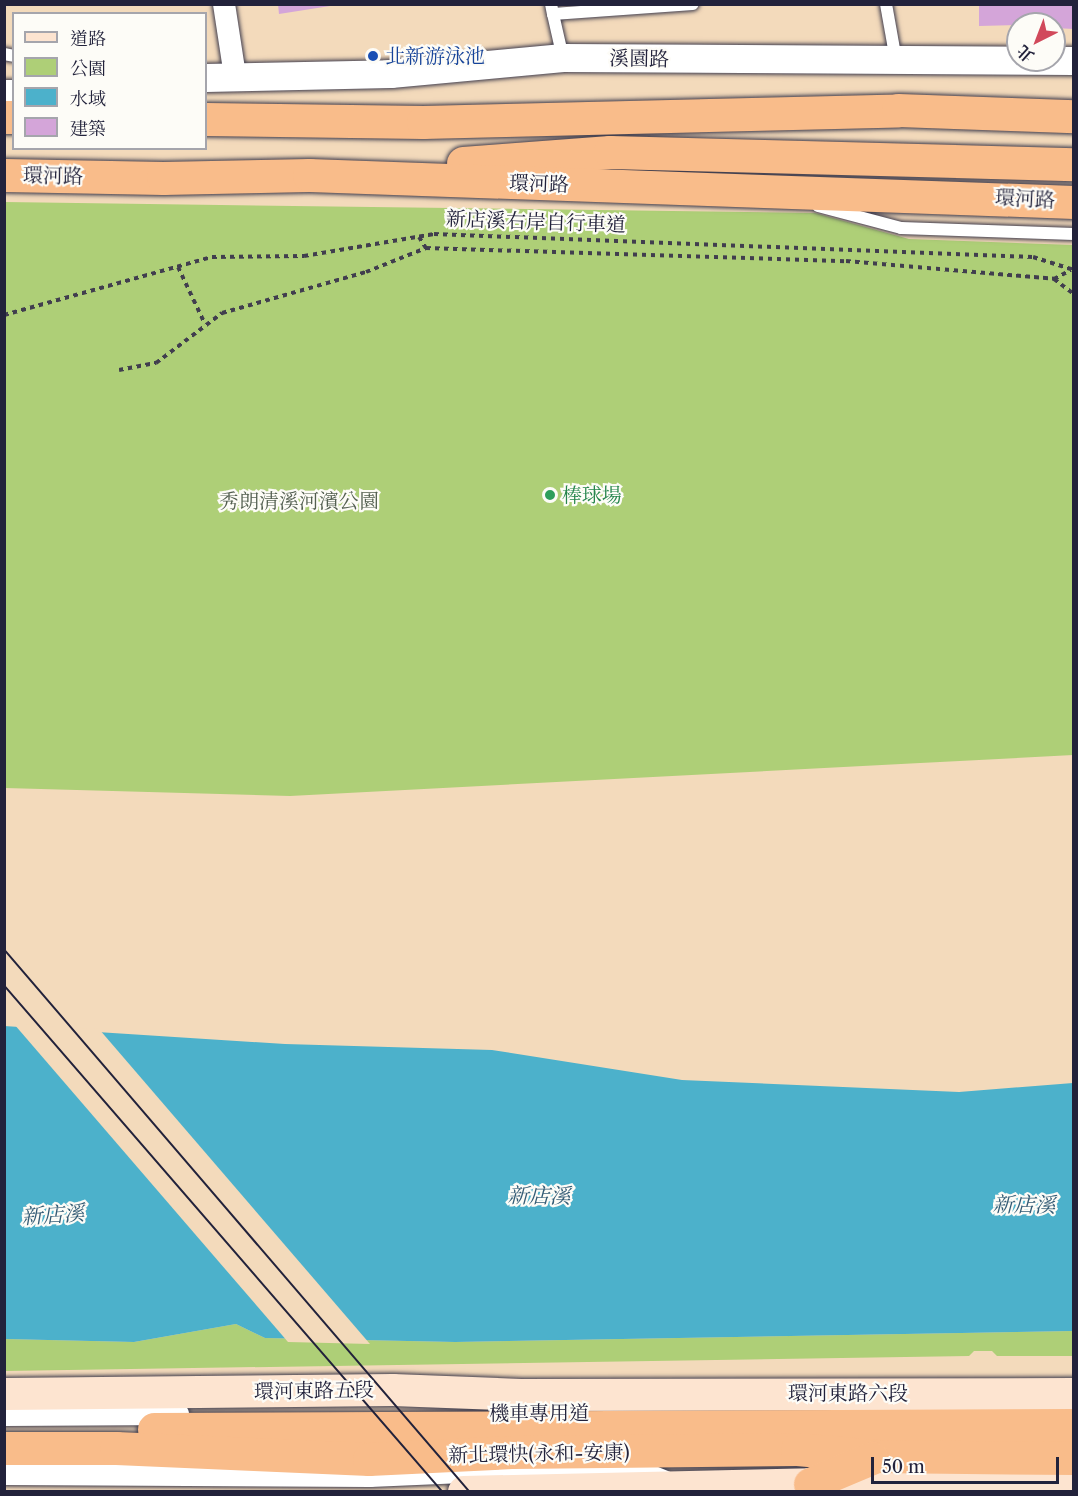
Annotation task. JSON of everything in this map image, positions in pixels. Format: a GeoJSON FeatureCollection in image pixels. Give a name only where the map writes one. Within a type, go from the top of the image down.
{"type":"FeatureCollection","features":[{"type":"Feature","properties":{"kind":"highway"},"geometry":{"type":"LineString","coordinates":[[423,122],[898,110],[1074,116]]}},
{"type":"Feature","properties":{"kind":"highway"},"geometry":{"type":"LineString","coordinates":[[207,119],[423,122],[676,135],[1074,164]]}},
{"type":"Feature","properties":{"kind":"highway"},"geometry":{"type":"LineString","coordinates":[[309,175],[610,152],[898,150],[1074,141]]}},
{"type":"Feature","properties":{"kind":"highway","name":"環河路"},"geometry":{"type":"LineString","coordinates":[[4,175],[163,178],[309,175],[632,188],[750,188],[1074,202]]}},
{"type":"Feature","properties":{"kind":"highway","name":"新北環快(永和-安康)"},"geometry":{"type":"LineString","coordinates":[[4,1430],[1074,1425]]}},
{"type":"Feature","properties":{"kind":"highway","name":"新北環快(永和-安康)"},"geometry":{"type":"LineString","coordinates":[[4,1448],[116,1448],[369,1459],[511,1452],[797,1449],[876,1456],[1074,1458]]}},
{"type":"Feature","properties":{"kind":"highway"},"geometry":{"type":"LineString","coordinates":[[810,1484],[876,1456]]}},
{"type":"Feature","properties":{"kind":"main road","name":"環河東路五段"},"geometry":{"type":"LineString","coordinates":[[4,1394],[623,1392]]}},
{"type":"Feature","properties":{"kind":"main road","name":"環河東路六段"},"geometry":{"type":"LineString","coordinates":[[623,1392],[1074,1394]]}},
{"type":"Feature","properties":{"kind":"main road"},"geometry":{"type":"LineString","coordinates":[[464,1491],[810,1484],[983,1489],[1074,1487]]}},
{"type":"Feature","properties":{"kind":"street"},"geometry":{"type":"LineString","coordinates":[[224,4],[236,76]]}},
{"type":"Feature","properties":{"kind":"street","name":"溪園路"},"geometry":{"type":"LineString","coordinates":[[207,78],[391,74],[563,58],[1074,61]]}},
{"type":"Feature","properties":{"kind":"street","name":"機車專用道"},"geometry":{"type":"LineString","coordinates":[[4,1415],[1074,1412]]}},
{"type":"Feature","properties":{"kind":"street"},"geometry":{"type":"LineString","coordinates":[[4,1474],[370,1476],[624,1465],[675,1486]]}},
{"type":"Feature","properties":{"kind":"lane"},"geometry":{"type":"LineString","coordinates":[[563,58],[552,9],[693,4]]}},
{"type":"Feature","properties":{"kind":"lane"},"geometry":{"type":"LineString","coordinates":[[886,4],[896,61]]}},
{"type":"Feature","properties":{"kind":"lane"},"geometry":{"type":"LineString","coordinates":[[207,73],[236,76]]}},
{"type":"Feature","properties":{"kind":"lane"},"geometry":{"type":"LineString","coordinates":[[750,188],[901,228],[1074,234]]}},
{"type":"Feature","properties":{"kind":"path","name":"新店溪右岸自行車道"},"geometry":{"type":"LineString","coordinates":[[4,315],[212,257],[304,256],[434,234],[818,246],[1033,257],[1073,270]]}},
{"type":"Feature","properties":{"kind":"path"},"geometry":{"type":"LineString","coordinates":[[419,237],[426,248]]}},
{"type":"Feature","properties":{"kind":"path"},"geometry":{"type":"LineString","coordinates":[[119,370],[156,363],[222,313],[366,272],[426,248],[846,261],[1054,279],[1073,270]]}},
{"type":"Feature","properties":{"kind":"path"},"geometry":{"type":"LineString","coordinates":[[178,267],[205,324]]}},
{"type":"Feature","properties":{"kind":"path"},"geometry":{"type":"LineString","coordinates":[[1054,279],[1074,294]]}},
{"type":"Feature","properties":{"kind":"green space","name":"秀朗清溪河濱公園"},"geometry":{"type":"Polygon","coordinates":[[[5,202],[815,213],[909,239],[1073,245],[1073,755],[290,796],[5,788],[5,202]]]}},
{"type":"Feature","properties":{"kind":"green space"},"geometry":{"type":"Polygon","coordinates":[[[236,1324],[265,1338],[455,1342],[1074,1331],[1073,1356],[997,1356],[992,1351],[974,1351],[969,1356],[5,1371],[5,1339],[134,1342],[236,1324]]]}},
{"type":"Feature","properties":{"kind":"water","name":"新店溪"},"geometry":{"type":"Polygon","coordinates":[[[4,1026],[285,1044],[492,1050],[682,1080],[959,1092],[1073,1083],[1073,1331],[455,1342],[265,1338],[236,1324],[134,1342],[5,1339],[4,1026]]]}},
{"type":"Feature","properties":{"kind":"pier"},"geometry":{"type":"Polygon","coordinates":[[[14,1024],[99,1029],[370,1344],[288,1342],[14,1024]]]}},
{"type":"Feature","properties":{"kind":"building"},"geometry":{"type":"Polygon","coordinates":[[[278,4],[329,4],[330,6],[279,14],[278,4]]]}},
{"type":"Feature","properties":{"kind":"building"},"geometry":{"type":"Polygon","coordinates":[[[979,4],[1074,4],[1074,29],[1066,29],[1066,12],[1006,12],[1006,25],[979,26],[979,4]]]}},
{"type":"Feature","properties":{"kind":"tram line"},"geometry":{"type":"LineString","coordinates":[[4,949],[470,1492]]}},
{"type":"Feature","properties":{"kind":"tram line"},"geometry":{"type":"LineString","coordinates":[[4,985],[443,1492]]}},
{"type":"Feature","properties":{"kind":"place","name":"北新游泳池"},"geometry":{"type":"Point","coordinates":[373,56]}},
{"type":"Feature","properties":{"kind":"place","name":"棒球場"},"geometry":{"type":"Point","coordinates":[550,495]}}]}
